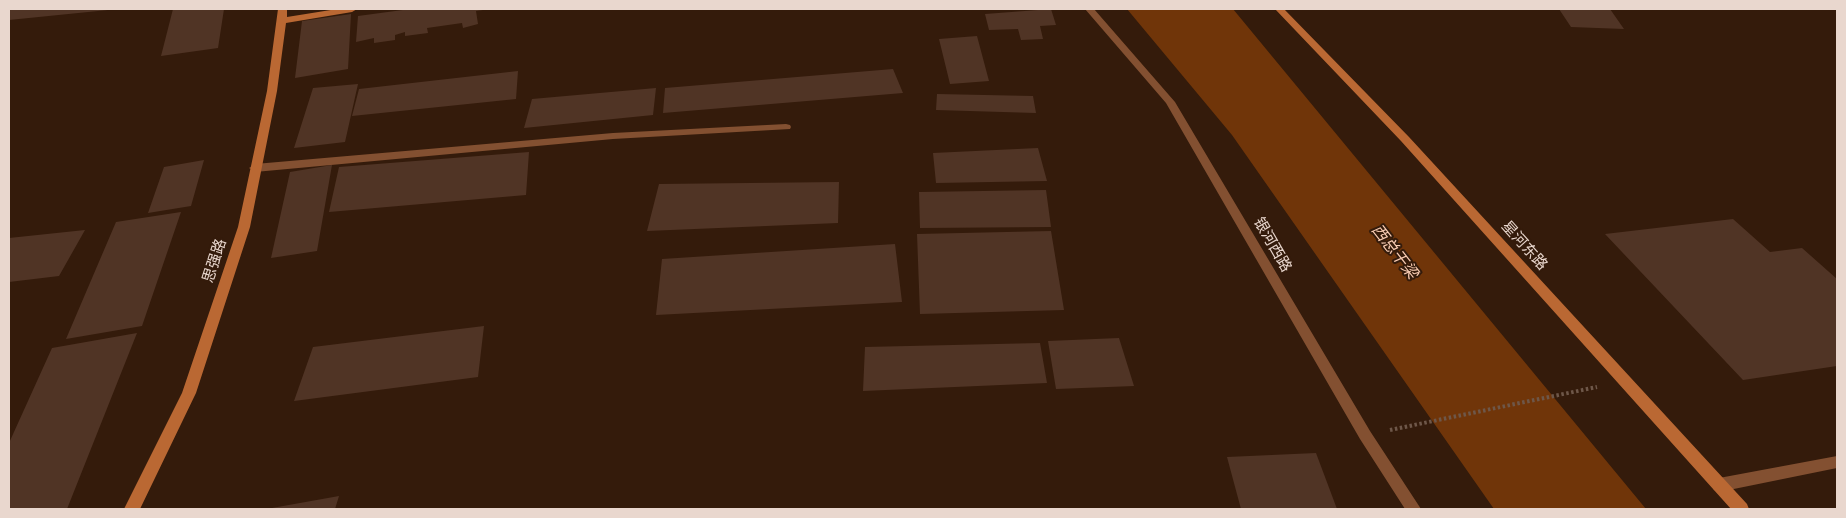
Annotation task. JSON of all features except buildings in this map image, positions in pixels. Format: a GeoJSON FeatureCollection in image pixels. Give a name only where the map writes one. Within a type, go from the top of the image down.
{"type":"FeatureCollection","features":[{"type":"Feature","properties":{"kind":"street"},"geometry":{"type":"LineString","coordinates":[[282,15],[352,9]]}},
{"type":"Feature","properties":{"kind":"street","name":"银河西路"},"geometry":{"type":"LineString","coordinates":[[1089,9],[1170,102],[1365,435],[1413,509]]}},
{"type":"Feature","properties":{"kind":"street","name":"星河东路"},"geometry":{"type":"LineString","coordinates":[[1279,9],[1405,139],[1741,509]]}},
{"type":"Feature","properties":{"kind":"street","name":"思强路"},"geometry":{"type":"LineString","coordinates":[[132,509],[189,393],[244,227],[272,91],[282,15]]}},
{"type":"Feature","properties":{"kind":"street"},"geometry":{"type":"LineString","coordinates":[[256,168],[613,136],[786,127]]}},
{"type":"Feature","properties":{"kind":"street"},"geometry":{"type":"LineString","coordinates":[[1719,485],[1837,462]]}},
{"type":"Feature","properties":{"kind":"path"},"geometry":{"type":"LineString","coordinates":[[1365,435],[1623,381]]}},
{"type":"Feature","properties":{"kind":"water","name":"西总干梁"},"geometry":{"type":"Polygon","coordinates":[[[1127,9],[1233,9],[1646,509],[1494,509],[1232,135],[1127,9]]]}}]}
